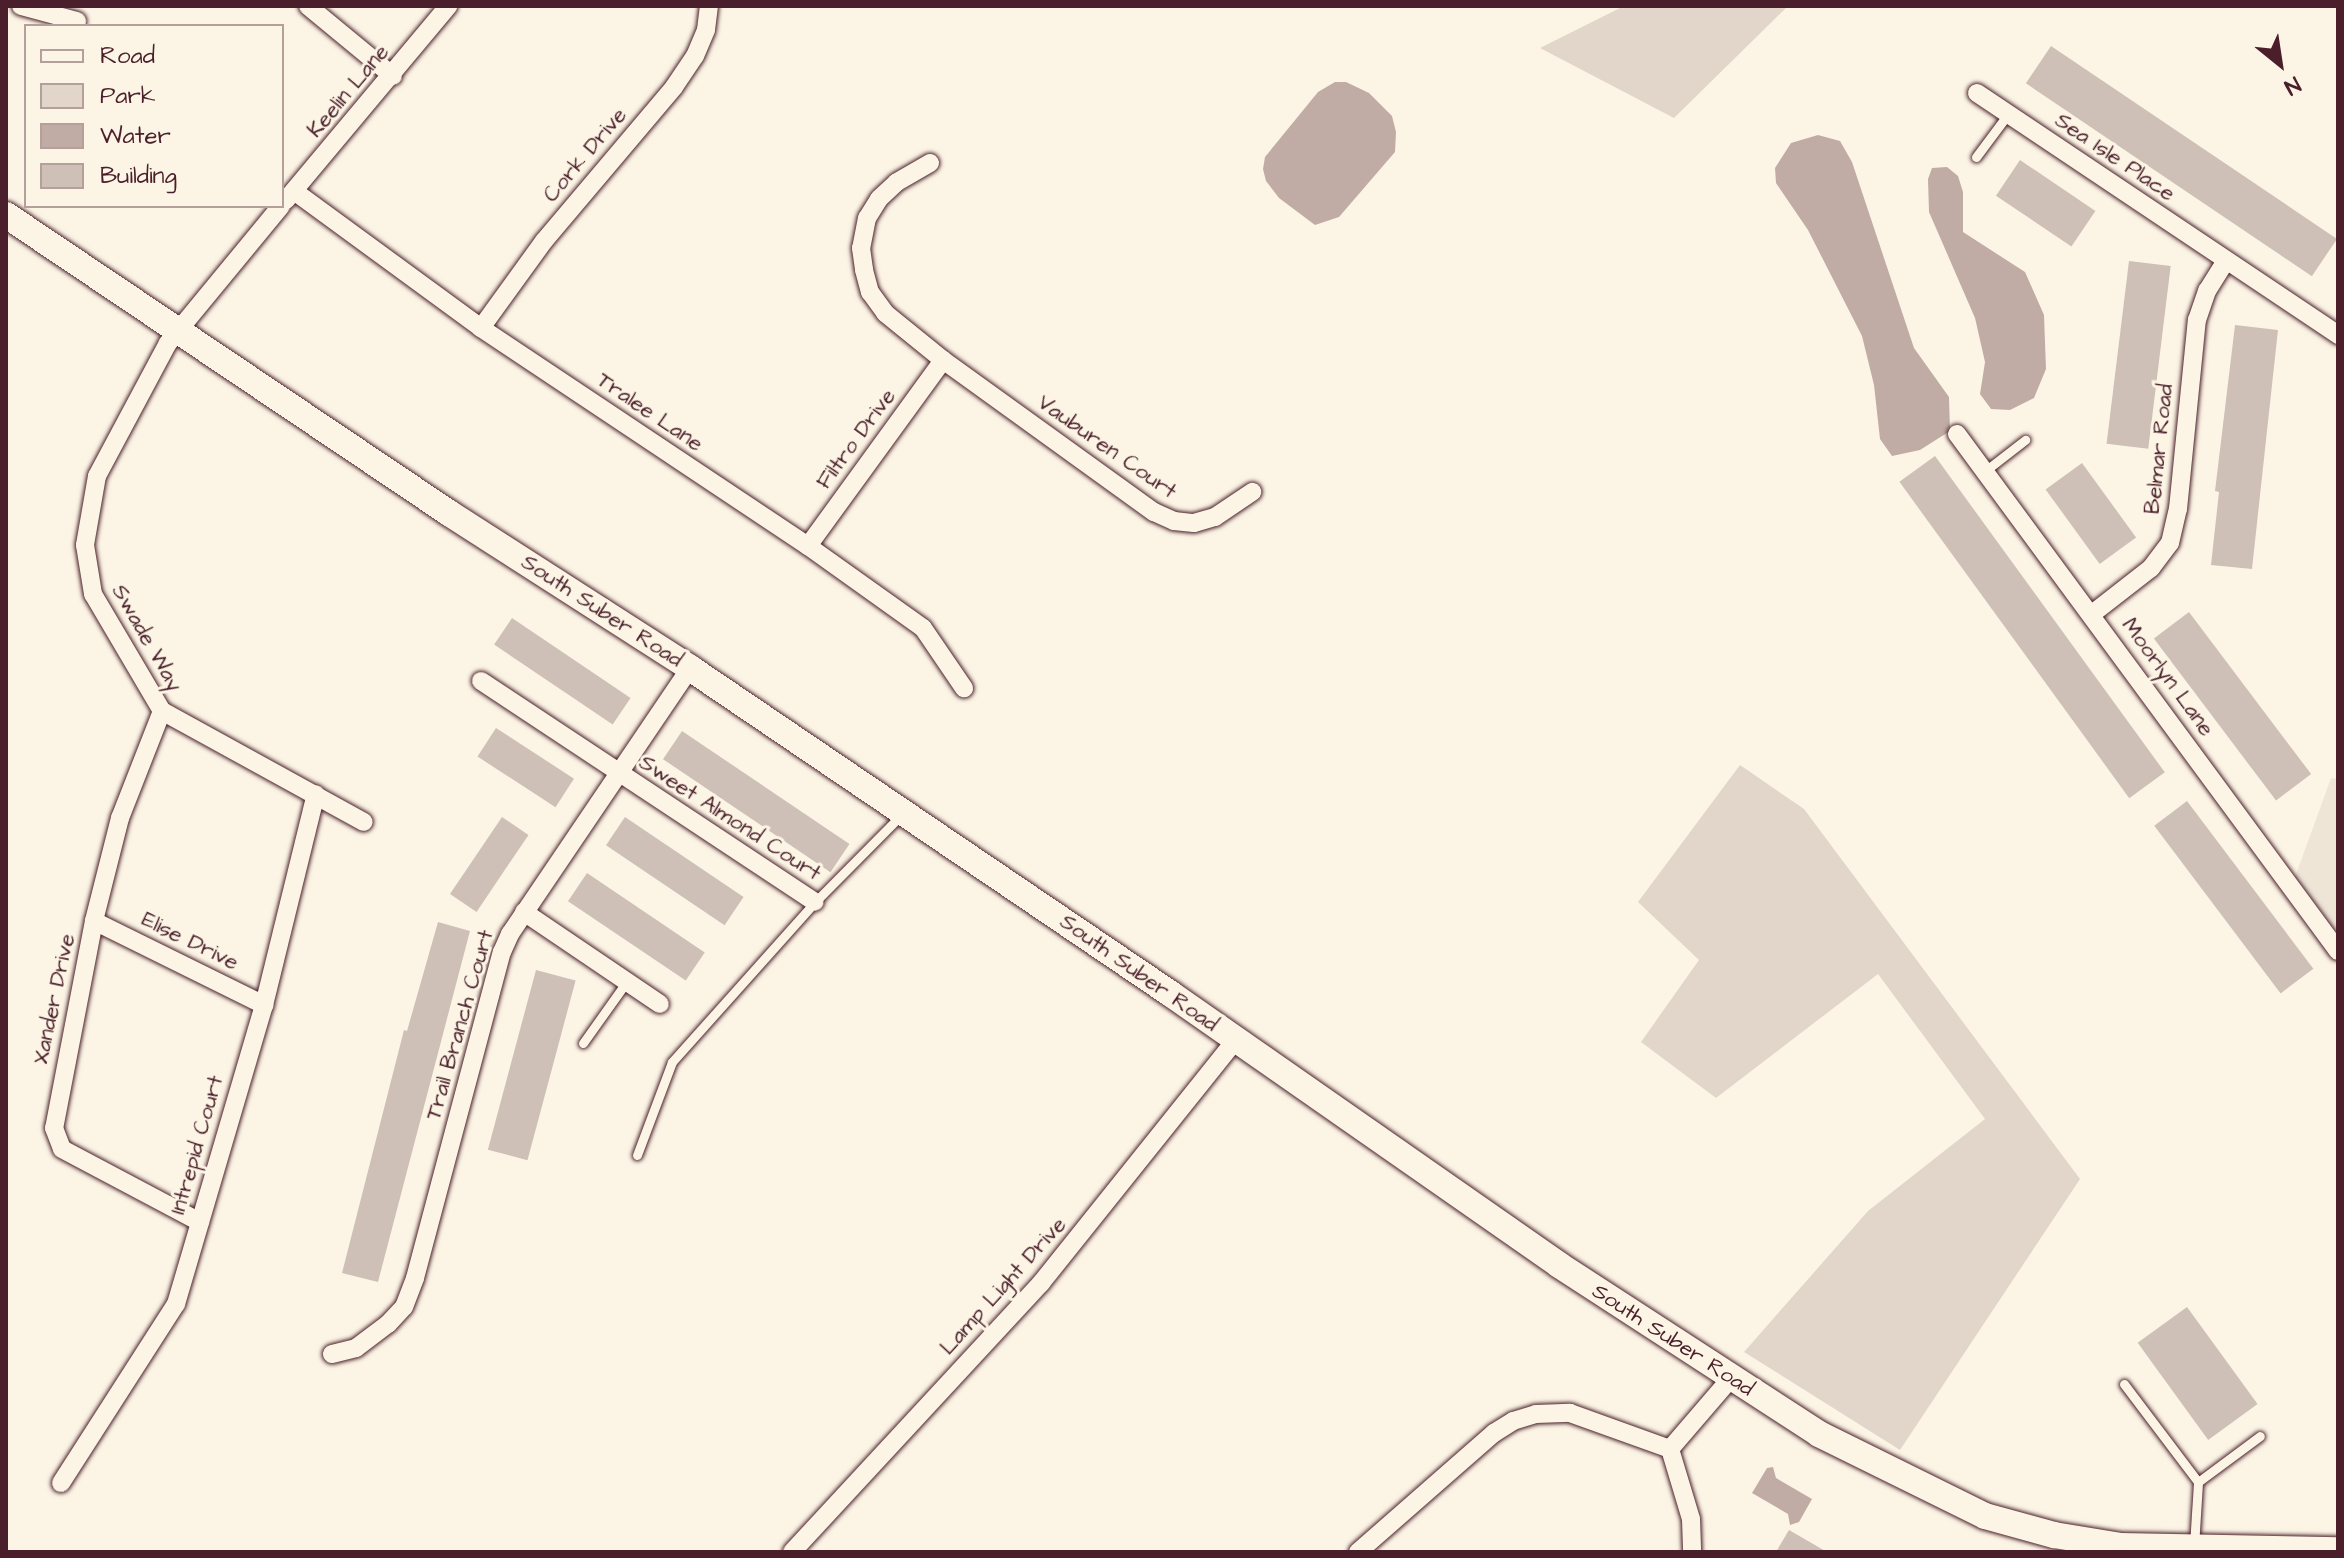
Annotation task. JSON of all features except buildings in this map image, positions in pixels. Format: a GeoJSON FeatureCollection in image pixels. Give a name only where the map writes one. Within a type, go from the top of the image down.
{"type":"FeatureCollection","features":[{"type":"Feature","properties":{"kind":"street"},"geometry":{"type":"LineString","coordinates":[[21,6],[77,21]]}},
{"type":"Feature","properties":{"kind":"street"},"geometry":{"type":"LineString","coordinates":[[308,6],[393,76]]}},
{"type":"Feature","properties":{"kind":"street","name":"Keelin Lane"},"geometry":{"type":"LineString","coordinates":[[285,200],[393,76],[448,6]]}},
{"type":"Feature","properties":{"kind":"street","name":"Cork Drive"},"geometry":{"type":"LineString","coordinates":[[481,328],[544,241],[674,87],[695,56],[706,30],[709,6]]}},
{"type":"Feature","properties":{"kind":"street","name":"Sea Isle Place"},"geometry":{"type":"LineString","coordinates":[[1977,93],[2338,335]]}},
{"type":"Feature","properties":{"kind":"street","name":"Vauburen Court"},"geometry":{"type":"LineString","coordinates":[[930,163],[896,183],[879,199],[867,218],[861,248],[870,292],[876,302],[943,360],[1154,512],[1174,521],[1194,523],[1215,517],[1252,492]]}},
{"type":"Feature","properties":{"kind":"street","name":"Tralee Lane"},"geometry":{"type":"LineString","coordinates":[[285,200],[808,546],[923,628],[964,688]]}},
{"type":"Feature","properties":{"kind":"street","name":"Keelin Lane"},"geometry":{"type":"LineString","coordinates":[[176,330],[278,208]]}},
{"type":"Feature","properties":{"kind":"street","name":"South Suber Road"},"geometry":{"type":"LineString","coordinates":[[6,215],[449,513],[690,668],[1236,1040],[1559,1265],[1819,1434],[1985,1516],[2054,1535],[2108,1544],[2194,1550],[2338,1550]]}},
{"type":"Feature","properties":{"kind":"street","name":"Belmar Road"},"geometry":{"type":"LineString","coordinates":[[2092,614],[2151,568],[2170,543],[2178,509],[2197,320],[2207,291],[2226,261]]}},
{"type":"Feature","properties":{"kind":"street","name":"Swade Way"},"geometry":{"type":"LineString","coordinates":[[176,330],[97,476],[85,545],[93,594],[162,711],[364,822]]}},
{"type":"Feature","properties":{"kind":"street","name":"Filtro Drive"},"geometry":{"type":"LineString","coordinates":[[808,546],[943,360]]}},
{"type":"Feature","properties":{"kind":"street","name":"Moorlyn Lane"},"geometry":{"type":"LineString","coordinates":[[1957,434],[2338,951]]}},
{"type":"Feature","properties":{"kind":"street","name":"Trail Branch Court"},"geometry":{"type":"LineString","coordinates":[[332,1354],[356,1348],[388,1324],[411,1292],[502,952],[524,912],[690,668]]}},
{"type":"Feature","properties":{"kind":"street","name":"Sweet Almond Court"},"geometry":{"type":"LineString","coordinates":[[481,681],[815,902]]}},
{"type":"Feature","properties":{"kind":"street","name":"Xander Drive"},"geometry":{"type":"LineString","coordinates":[[162,711],[120,818],[94,921],[54,1118],[57,1140],[62,1149],[200,1222]]}},
{"type":"Feature","properties":{"kind":"street","name":"Intrepid Court"},"geometry":{"type":"LineString","coordinates":[[61,1483],[176,1304],[264,1005],[316,794]]}},
{"type":"Feature","properties":{"kind":"street"},"geometry":{"type":"LineString","coordinates":[[524,912],[660,1004]]}},
{"type":"Feature","properties":{"kind":"street","name":"Elise Drive"},"geometry":{"type":"LineString","coordinates":[[94,921],[264,1005]]}},
{"type":"Feature","properties":{"kind":"street","name":"Lamp Light Drive"},"geometry":{"type":"LineString","coordinates":[[792,1552],[1041,1283],[1236,1040]]}},
{"type":"Feature","properties":{"kind":"street"},"geometry":{"type":"LineString","coordinates":[[1670,1449],[1731,1378]]}},
{"type":"Feature","properties":{"kind":"street"},"geometry":{"type":"LineString","coordinates":[[1358,1552],[1494,1433],[1523,1417],[1552,1412],[1570,1413],[1670,1449]]}},
{"type":"Feature","properties":{"kind":"street"},"geometry":{"type":"LineString","coordinates":[[1670,1449],[1691,1519],[1692,1552]]}},
{"type":"Feature","properties":{"kind":"lane"},"geometry":{"type":"LineString","coordinates":[[1976,157],[2008,114]]}},
{"type":"Feature","properties":{"kind":"lane"},"geometry":{"type":"LineString","coordinates":[[1985,471],[2025,440]]}},
{"type":"Feature","properties":{"kind":"lane"},"geometry":{"type":"LineString","coordinates":[[637,1155],[672,1062],[815,902],[904,812]]}},
{"type":"Feature","properties":{"kind":"lane"},"geometry":{"type":"LineString","coordinates":[[583,1043],[627,981]]}},
{"type":"Feature","properties":{"kind":"lane"},"geometry":{"type":"LineString","coordinates":[[2124,1384],[2198,1482],[2194,1550]]}},
{"type":"Feature","properties":{"kind":"lane"},"geometry":{"type":"LineString","coordinates":[[2198,1482],[2260,1436]]}},
{"type":"Feature","properties":{"kind":"shaded area"},"geometry":{"type":"Polygon","coordinates":[[[2331,778],[2338,779],[2338,933],[2295,877],[2331,778]]]}},
{"type":"Feature","properties":{"kind":"green space"},"geometry":{"type":"Polygon","coordinates":[[[1624,6],[1788,6],[1674,118],[1540,48],[1624,6]]]}},
{"type":"Feature","properties":{"kind":"green space"},"geometry":{"type":"Polygon","coordinates":[[[1740,765],[1804,809],[2080,1179],[1900,1450],[1744,1352],[1868,1211],[1985,1119],[1878,974],[1716,1098],[1641,1042],[1699,960],[1638,902],[1740,765]]]}},
{"type":"Feature","properties":{"kind":"water"},"geometry":{"type":"Polygon","coordinates":[[[1335,82],[1346,82],[1369,93],[1392,116],[1396,132],[1395,152],[1339,217],[1315,225],[1279,198],[1266,181],[1263,169],[1265,157],[1318,92],[1335,82]]]}},
{"type":"Feature","properties":{"kind":"water"},"geometry":{"type":"Polygon","coordinates":[[[1818,135],[1840,141],[1852,162],[1914,348],[1949,397],[1950,431],[1920,450],[1892,456],[1880,439],[1874,385],[1862,336],[1808,230],[1776,183],[1775,168],[1791,143],[1818,135]]]}},
{"type":"Feature","properties":{"kind":"water"},"geometry":{"type":"Polygon","coordinates":[[[1947,167],[1958,176],[1963,192],[1963,232],[2025,272],[2044,315],[2046,369],[2034,398],[2010,410],[1991,409],[1980,394],[1985,362],[1975,318],[1929,212],[1928,179],[1932,168],[1947,167]]]}},
{"type":"Feature","properties":{"kind":"water"},"geometry":{"type":"Polygon","coordinates":[[[1773,1467],[1776,1478],[1812,1499],[1799,1522],[1790,1525],[1788,1514],[1752,1493],[1767,1468],[1773,1467]]]}}]}
